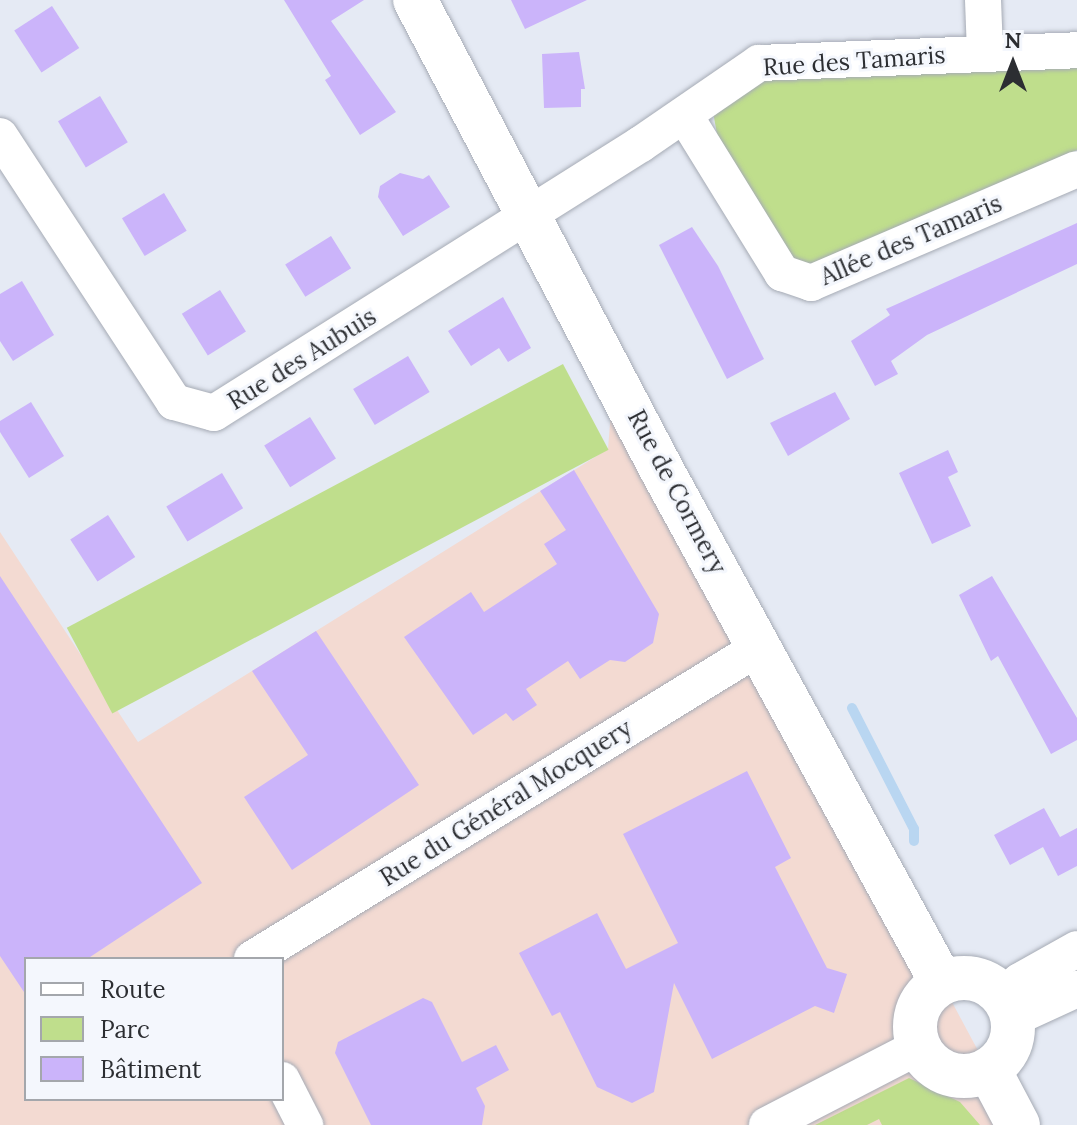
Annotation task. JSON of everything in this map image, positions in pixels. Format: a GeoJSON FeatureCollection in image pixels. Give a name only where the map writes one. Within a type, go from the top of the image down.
{"type":"FeatureCollection","features":[{"type":"Feature","properties":{"kind":"main road","name":"Rue de Cormery"},"geometry":{"type":"LineString","coordinates":[[415,0],[942,983]]}},
{"type":"Feature","properties":{"kind":"main road"},"geometry":{"type":"LineString","coordinates":[[977,979],[1007,1008],[1009,1048],[989,1070],[956,1076],[927,1061],[918,1047],[915,1018],[929,992],[942,983],[977,979]]}},
{"type":"Feature","properties":{"kind":"main road"},"geometry":{"type":"LineString","coordinates":[[989,1070],[1018,1125]]}},
{"type":"Feature","properties":{"kind":"street"},"geometry":{"type":"LineString","coordinates":[[983,0],[985,53]]}},
{"type":"Feature","properties":{"kind":"street","name":"Rue des Tamaris"},"geometry":{"type":"LineString","coordinates":[[531,214],[685,116],[759,63],[1077,50]]}},
{"type":"Feature","properties":{"kind":"street","name":"Allée des Tamaris"},"geometry":{"type":"LineString","coordinates":[[685,116],[782,273],[811,283],[1077,169]]}},
{"type":"Feature","properties":{"kind":"street","name":"Rue des Aubuis"},"geometry":{"type":"LineString","coordinates":[[0,136],[174,402],[197,412],[214,413],[232,403],[531,214]]}},
{"type":"Feature","properties":{"kind":"street","name":"Rue du Général Mocquery"},"geometry":{"type":"LineString","coordinates":[[255,957],[760,647]]}},
{"type":"Feature","properties":{"kind":"street"},"geometry":{"type":"LineString","coordinates":[[1007,1008],[1020,981],[1077,949]]}},
{"type":"Feature","properties":{"kind":"street"},"geometry":{"type":"LineString","coordinates":[[1007,1008],[1077,989]]}},
{"type":"Feature","properties":{"kind":"street"},"geometry":{"type":"LineString","coordinates":[[767,1125],[918,1047]]}},
{"type":"Feature","properties":{"kind":"street"},"geometry":{"type":"LineString","coordinates":[[284,1084],[305,1125]]}},
{"type":"Feature","properties":{"kind":"shaded area"},"geometry":{"type":"Polygon","coordinates":[[[614,373],[1018,1125],[0,1125],[0,532],[138,742],[608,449],[614,373]]]}},
{"type":"Feature","properties":{"kind":"green space"},"geometry":{"type":"Polygon","coordinates":[[[1077,63],[1077,150],[816,270],[785,259],[717,134],[713,112],[763,76],[1077,63]]]}},
{"type":"Feature","properties":{"kind":"green space"},"geometry":{"type":"Polygon","coordinates":[[[563,364],[609,450],[112,713],[67,628],[563,364]]]}},
{"type":"Feature","properties":{"kind":"green space"},"geometry":{"type":"Polygon","coordinates":[[[909,1078],[960,1102],[980,1125],[882,1125],[879,1119],[867,1125],[815,1125],[909,1078]]]}},
{"type":"Feature","properties":{"kind":"building"},"geometry":{"type":"Polygon","coordinates":[[[284,0],[364,0],[331,21],[396,112],[360,135],[325,80],[331,76],[284,0]]]}},
{"type":"Feature","properties":{"kind":"building"},"geometry":{"type":"Polygon","coordinates":[[[511,0],[587,0],[525,29],[511,0]]]}},
{"type":"Feature","properties":{"kind":"building"},"geometry":{"type":"Polygon","coordinates":[[[52,6],[79,48],[41,72],[14,31],[52,6]]]}},
{"type":"Feature","properties":{"kind":"building"},"geometry":{"type":"Polygon","coordinates":[[[579,52],[585,89],[581,89],[581,107],[544,108],[542,54],[579,52]]]}},
{"type":"Feature","properties":{"kind":"building"},"geometry":{"type":"Polygon","coordinates":[[[100,96],[128,142],[86,168],[58,121],[100,96]]]}},
{"type":"Feature","properties":{"kind":"building"},"geometry":{"type":"Polygon","coordinates":[[[400,173],[423,179],[429,175],[450,207],[403,236],[378,197],[380,186],[400,173]]]}},
{"type":"Feature","properties":{"kind":"building"},"geometry":{"type":"Polygon","coordinates":[[[164,193],[187,231],[145,256],[122,218],[164,193]]]}},
{"type":"Feature","properties":{"kind":"building"},"geometry":{"type":"Polygon","coordinates":[[[1077,223],[1077,264],[927,335],[891,361],[898,374],[875,386],[851,341],[890,315],[886,309],[1077,223]]]}},
{"type":"Feature","properties":{"kind":"building"},"geometry":{"type":"Polygon","coordinates":[[[692,227],[718,266],[764,359],[727,379],[659,245],[692,227]]]}},
{"type":"Feature","properties":{"kind":"building"},"geometry":{"type":"Polygon","coordinates":[[[331,236],[351,268],[305,297],[285,265],[331,236]]]}},
{"type":"Feature","properties":{"kind":"building"},"geometry":{"type":"Polygon","coordinates":[[[22,281],[54,335],[13,361],[0,341],[0,294],[22,281]]]}},
{"type":"Feature","properties":{"kind":"building"},"geometry":{"type":"Polygon","coordinates":[[[220,290],[246,332],[208,355],[182,314],[220,290]]]}},
{"type":"Feature","properties":{"kind":"building"},"geometry":{"type":"Polygon","coordinates":[[[503,297],[531,348],[508,362],[499,348],[471,366],[448,331],[503,297]]]}},
{"type":"Feature","properties":{"kind":"building"},"geometry":{"type":"Polygon","coordinates":[[[408,356],[430,392],[375,425],[353,389],[408,356]]]}},
{"type":"Feature","properties":{"kind":"building"},"geometry":{"type":"Polygon","coordinates":[[[835,392],[850,419],[788,456],[770,423],[835,392]]]}},
{"type":"Feature","properties":{"kind":"building"},"geometry":{"type":"Polygon","coordinates":[[[31,402],[64,456],[29,478],[0,432],[0,421],[31,402]]]}},
{"type":"Feature","properties":{"kind":"building"},"geometry":{"type":"Polygon","coordinates":[[[310,417],[336,459],[290,487],[264,446],[310,417]]]}},
{"type":"Feature","properties":{"kind":"building"},"geometry":{"type":"Polygon","coordinates":[[[948,450],[958,472],[948,477],[971,526],[932,544],[899,473],[948,450]]]}},
{"type":"Feature","properties":{"kind":"building"},"geometry":{"type":"Polygon","coordinates":[[[574,470],[659,614],[653,643],[625,662],[610,660],[580,679],[568,661],[526,689],[537,705],[513,721],[506,713],[473,735],[404,637],[471,592],[484,612],[557,564],[544,544],[566,530],[540,491],[574,470]]]}},
{"type":"Feature","properties":{"kind":"building"},"geometry":{"type":"Polygon","coordinates":[[[222,473],[243,508],[187,542],[166,506],[222,473]]]}},
{"type":"Feature","properties":{"kind":"building"},"geometry":{"type":"Polygon","coordinates":[[[108,515],[135,557],[97,581],[70,540],[108,515]]]}},
{"type":"Feature","properties":{"kind":"building"},"geometry":{"type":"Polygon","coordinates":[[[0,576],[202,883],[90,957],[24,957],[24,992],[0,956],[0,576]]]}},
{"type":"Feature","properties":{"kind":"building"},"geometry":{"type":"Polygon","coordinates":[[[992,576],[1077,718],[1077,740],[1051,754],[998,656],[991,661],[959,595],[992,576]]]}},
{"type":"Feature","properties":{"kind":"building"},"geometry":{"type":"Polygon","coordinates":[[[316,631],[419,785],[292,870],[244,797],[308,755],[252,671],[316,631]]]}},
{"type":"Feature","properties":{"kind":"building"},"geometry":{"type":"Polygon","coordinates":[[[747,771],[791,858],[775,867],[827,968],[847,974],[834,1013],[815,1006],[712,1059],[674,983],[654,1092],[632,1103],[597,1087],[560,1012],[552,1016],[519,953],[597,913],[626,969],[678,943],[623,834],[747,771]]]}},
{"type":"Feature","properties":{"kind":"building"},"geometry":{"type":"Polygon","coordinates":[[[1044,808],[1060,837],[1077,828],[1077,866],[1058,876],[1043,847],[1010,865],[994,835],[1044,808]]]}},
{"type":"Feature","properties":{"kind":"building"},"geometry":{"type":"Polygon","coordinates":[[[423,998],[432,1002],[462,1062],[496,1045],[509,1070],[476,1088],[485,1106],[482,1125],[371,1125],[335,1053],[338,1042],[423,998]]]}},
{"type":"Feature","properties":{"kind":"waterway"},"geometry":{"type":"LineString","coordinates":[[852,708],[914,829],[914,841]]}}]}
